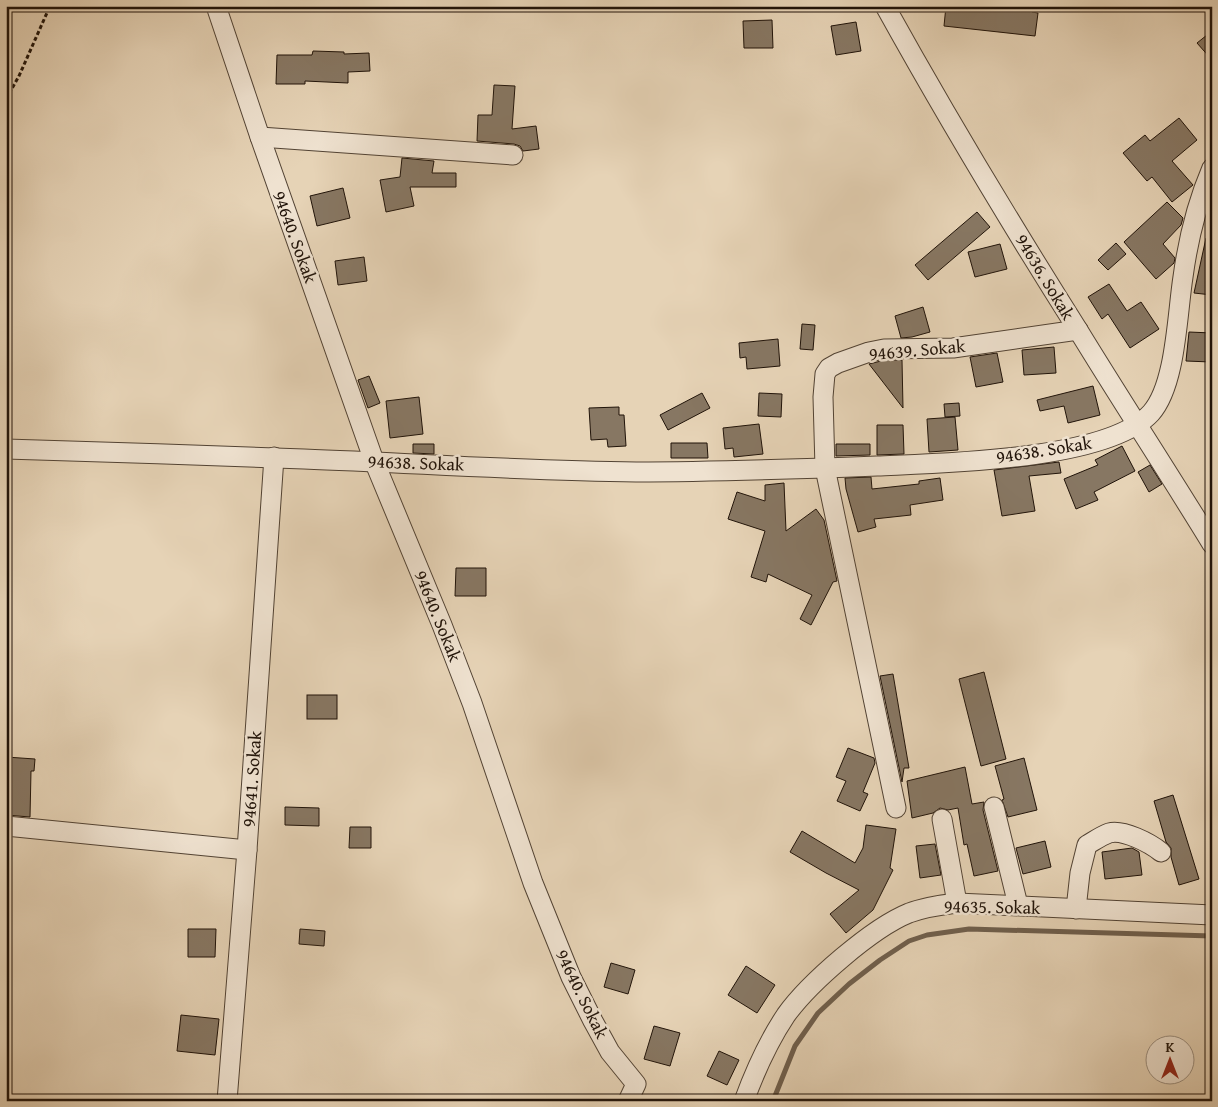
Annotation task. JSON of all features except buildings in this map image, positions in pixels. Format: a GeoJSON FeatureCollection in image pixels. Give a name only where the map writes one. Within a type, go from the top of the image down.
{"type":"FeatureCollection","features":[{"type":"Feature","properties":{"kind":"street","name":"94640. Sokak"},"geometry":{"type":"LineString","coordinates":[[216,6],[374,461],[466,686],[533,883],[571,977],[632,1092]]}},
{"type":"Feature","properties":{"kind":"street","name":"94636. Sokak"},"geometry":{"type":"LineString","coordinates":[[884,6],[939,103],[1212,544]]}},
{"type":"Feature","properties":{"kind":"street"},"geometry":{"type":"LineString","coordinates":[[260,137],[513,155]]}},
{"type":"Feature","properties":{"kind":"street","name":"94638. Sokak"},"geometry":{"type":"LineString","coordinates":[[6,449],[274,457],[634,472],[753,471],[934,464],[1024,456],[1081,446],[1108,438],[1138,424],[1149,416],[1159,404],[1169,373],[1183,274],[1191,234],[1203,190],[1212,168]]}},
{"type":"Feature","properties":{"kind":"street","name":"94639. Sokak"},"geometry":{"type":"LineString","coordinates":[[825,468],[823,381],[829,368],[838,363],[884,349],[953,348],[1078,330]]}},
{"type":"Feature","properties":{"kind":"street","name":"94641. Sokak"},"geometry":{"type":"LineString","coordinates":[[227,1101],[247,850],[274,457]]}},
{"type":"Feature","properties":{"kind":"street"},"geometry":{"type":"LineString","coordinates":[[825,468],[896,808]]}},
{"type":"Feature","properties":{"kind":"street"},"geometry":{"type":"LineString","coordinates":[[994,807],[1018,905]]}},
{"type":"Feature","properties":{"kind":"street"},"geometry":{"type":"LineString","coordinates":[[942,819],[957,903]]}},
{"type":"Feature","properties":{"kind":"street"},"geometry":{"type":"LineString","coordinates":[[6,826],[247,850]]}},
{"type":"Feature","properties":{"kind":"street"},"geometry":{"type":"LineString","coordinates":[[1076,909],[1080,873],[1087,844],[1111,832],[1134,836],[1152,844],[1161,852]]}},
{"type":"Feature","properties":{"kind":"street","name":"94635. Sokak"},"geometry":{"type":"LineString","coordinates":[[744,1101],[771,1040],[787,1014],[838,962],[886,924],[908,914],[926,907],[957,903],[1212,915]]}},
{"type":"Feature","properties":{"kind":"path"},"geometry":{"type":"LineString","coordinates":[[6,99],[19,76],[50,6]]}},
{"type":"Feature","properties":{"kind":"waterway"},"geometry":{"type":"LineString","coordinates":[[773,1101],[795,1046],[818,1013],[849,984],[909,941],[927,935],[969,929],[1212,936]]}}]}
